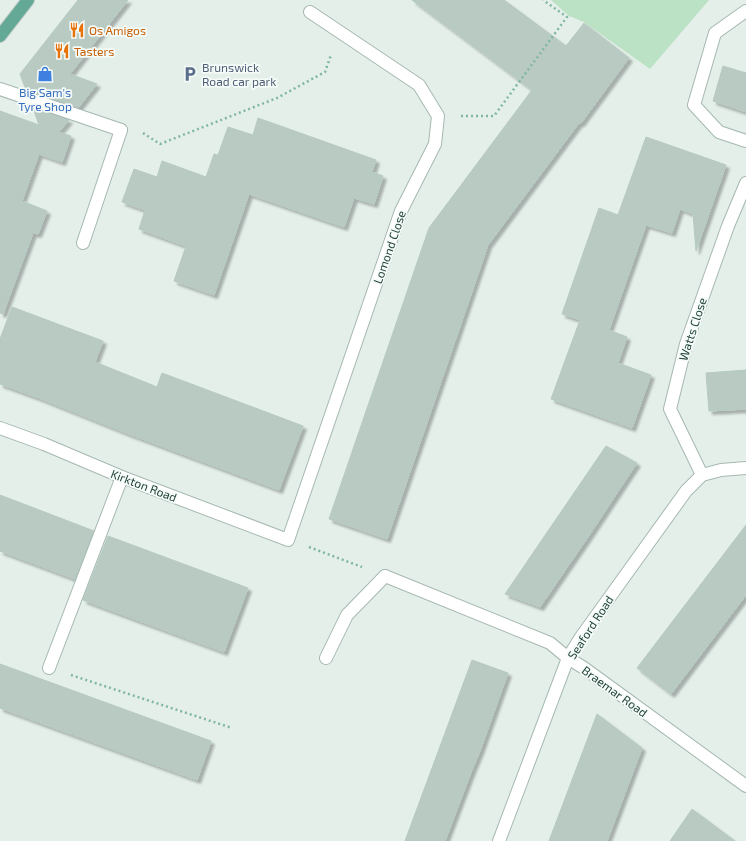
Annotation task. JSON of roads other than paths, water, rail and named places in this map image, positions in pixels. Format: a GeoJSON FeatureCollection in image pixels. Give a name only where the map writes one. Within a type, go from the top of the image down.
{"type":"FeatureCollection","features":[{"type":"Feature","properties":{"kind":"main road"},"geometry":{"type":"LineString","coordinates":[[0,36],[26,1]]}},
{"type":"Feature","properties":{"kind":"street"},"geometry":{"type":"LineString","coordinates":[[746,11],[715,33],[694,105],[719,132],[746,141]]}},
{"type":"Feature","properties":{"kind":"street","name":"Lomond Close"},"geometry":{"type":"LineString","coordinates":[[288,540],[401,211],[435,144],[438,116],[420,85],[310,12]]}},
{"type":"Feature","properties":{"kind":"street"},"geometry":{"type":"LineString","coordinates":[[0,89],[121,130],[83,243]]}},
{"type":"Feature","properties":{"kind":"street","name":"Watts Close"},"geometry":{"type":"LineString","coordinates":[[702,475],[670,409],[686,344],[728,226],[746,183]]}},
{"type":"Feature","properties":{"kind":"street","name":"Kirkton Road"},"geometry":{"type":"LineString","coordinates":[[0,428],[44,444],[122,477],[288,540]]}},
{"type":"Feature","properties":{"kind":"street"},"geometry":{"type":"LineString","coordinates":[[702,475],[721,470],[746,468]]}},
{"type":"Feature","properties":{"kind":"street","name":"Seaford Road"},"geometry":{"type":"LineString","coordinates":[[499,841],[568,658],[581,637],[686,491],[702,475]]}},
{"type":"Feature","properties":{"kind":"street"},"geometry":{"type":"LineString","coordinates":[[49,668],[122,477]]}},
{"type":"Feature","properties":{"kind":"street","name":"Braemar Road"},"geometry":{"type":"LineString","coordinates":[[326,658],[347,615],[385,576],[550,643],[568,658],[584,668],[746,786]]}},
{"type":"Feature","properties":{"kind":"place","name":"Os Amigos"},"geometry":{"type":"Point","coordinates":[77,30]}},
{"type":"Feature","properties":{"kind":"place","name":"Tasters"},"geometry":{"type":"Point","coordinates":[62,51]}},
{"type":"Feature","properties":{"kind":"place","name":"Big Sam's Tyre Shop"},"geometry":{"type":"Point","coordinates":[45,74]}},
{"type":"Feature","properties":{"kind":"place","name":"Brunswick Road car park"},"geometry":{"type":"Point","coordinates":[190,74]}}]}
